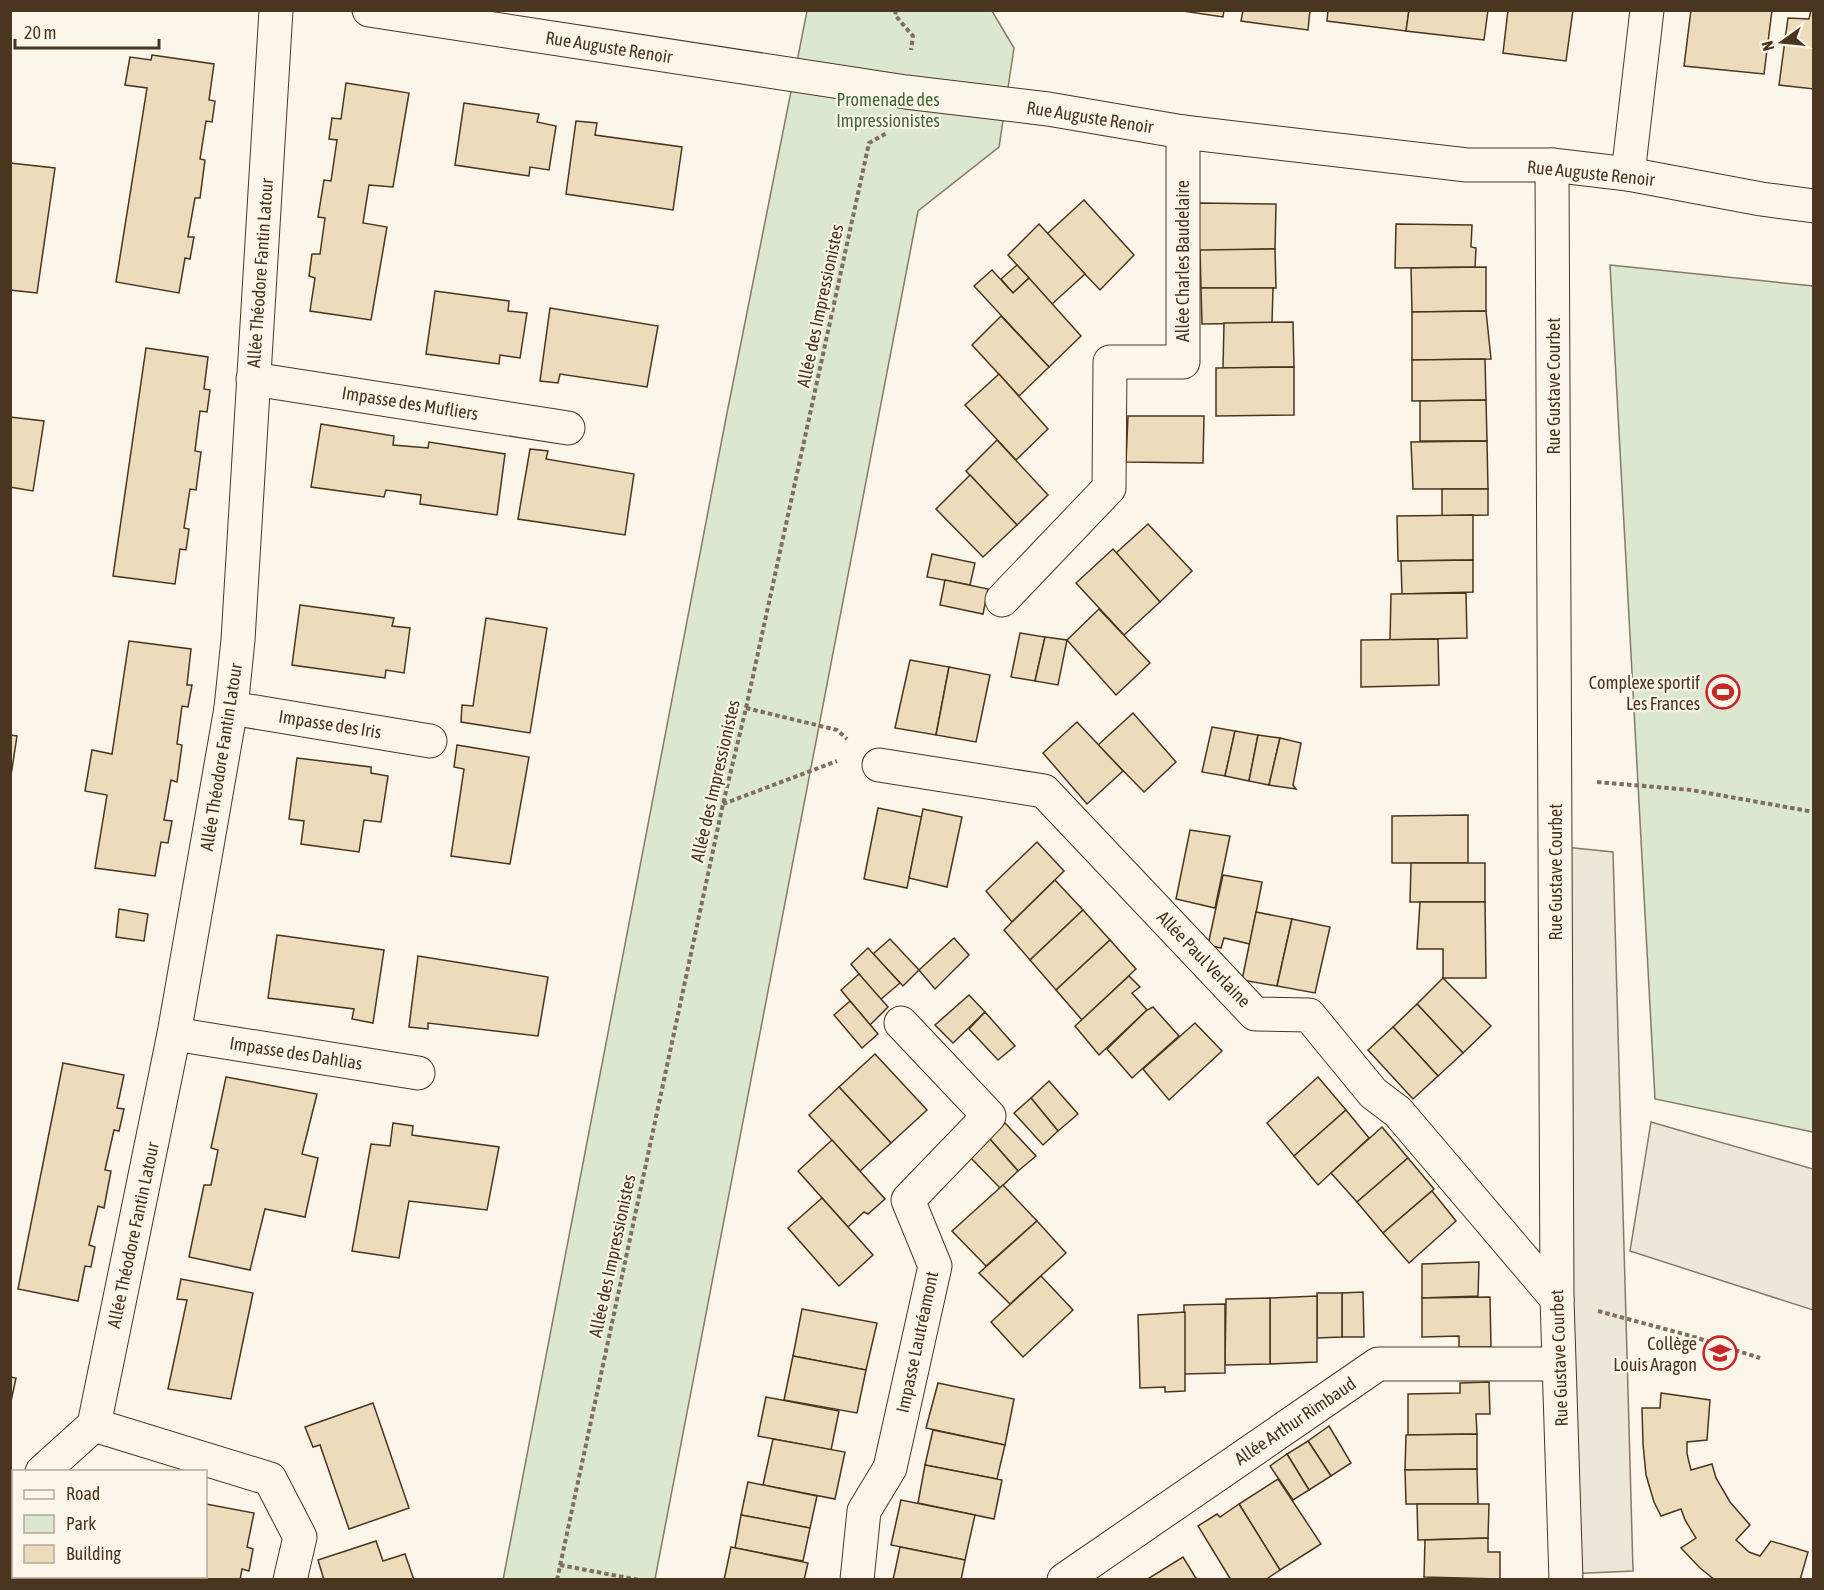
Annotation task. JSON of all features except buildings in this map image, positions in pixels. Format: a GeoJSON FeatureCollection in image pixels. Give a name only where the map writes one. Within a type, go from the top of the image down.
{"type":"FeatureCollection","features":[{"type":"Feature","properties":{"kind":"street","name":"Allée Théodore Fantin Latour"},"geometry":{"type":"LineString","coordinates":[[94,1425],[174,1034],[231,708],[238,640],[276,10]]}},
{"type":"Feature","properties":{"kind":"street","name":"Rue Auguste Renoir"},"geometry":{"type":"LineString","coordinates":[[369,10],[906,92],[1048,109],[1183,132],[1467,165],[1552,165],[1628,174],[1761,199],[1814,206]]}},
{"type":"Feature","properties":{"kind":"street"},"geometry":{"type":"LineString","coordinates":[[1628,174],[1647,10]]}},
{"type":"Feature","properties":{"kind":"street","name":"Allée Charles Baudelaire"},"geometry":{"type":"LineString","coordinates":[[1002,600],[1109,488],[1110,362],[1183,362],[1183,132]]}},
{"type":"Feature","properties":{"kind":"street","name":"Rue Gustave Courbet"},"geometry":{"type":"LineString","coordinates":[[1552,165],[1557,1299],[1566,1580]]}},
{"type":"Feature","properties":{"kind":"street","name":"Impasse des Mufliers"},"geometry":{"type":"LineString","coordinates":[[253,379],[568,428]]}},
{"type":"Feature","properties":{"kind":"street","name":"Impasse des Iris"},"geometry":{"type":"LineString","coordinates":[[231,708],[430,741]]}},
{"type":"Feature","properties":{"kind":"street","name":"Allée Paul Verlaine"},"geometry":{"type":"LineString","coordinates":[[870,758],[1044,791],[1256,1014],[1309,1015],[1373,1093],[1398,1112],[1557,1299]]}},
{"type":"Feature","properties":{"kind":"street","name":"Impasse Lautréamont"},"geometry":{"type":"LineString","coordinates":[[857,1580],[864,1511],[891,1468],[935,1266],[908,1200],[988,1116],[901,1023]]}},
{"type":"Feature","properties":{"kind":"street","name":"Impasse des Dahlias"},"geometry":{"type":"LineString","coordinates":[[174,1034],[418,1073]]}},
{"type":"Feature","properties":{"kind":"street","name":"Allée Arthur Rimbaud"},"geometry":{"type":"LineString","coordinates":[[1064,1580],[1378,1364],[1558,1364]]}},
{"type":"Feature","properties":{"kind":"street"},"geometry":{"type":"LineString","coordinates":[[44,1470],[94,1425],[270,1479],[300,1537],[290,1580]]}},
{"type":"Feature","properties":{"kind":"path","name":"Allée des Impressionistes"},"geometry":{"type":"LineString","coordinates":[[557,1580],[723,804],[869,143],[901,124],[913,36],[895,15],[896,10]]}},
{"type":"Feature","properties":{"kind":"path"},"geometry":{"type":"LineString","coordinates":[[746,708],[837,730],[870,758]]}},
{"type":"Feature","properties":{"kind":"path"},"geometry":{"type":"LineString","coordinates":[[723,804],[870,758]]}},
{"type":"Feature","properties":{"kind":"path"},"geometry":{"type":"LineString","coordinates":[[1555,778],[1690,790],[1814,812]]}},
{"type":"Feature","properties":{"kind":"path"},"geometry":{"type":"LineString","coordinates":[[1557,1299],[1691,1335],[1760,1358]]}},
{"type":"Feature","properties":{"kind":"path"},"geometry":{"type":"LineString","coordinates":[[560,1565],[639,1580]]}},
{"type":"Feature","properties":{"kind":"green space","name":"Promenade des Impressionistes"},"geometry":{"type":"Polygon","coordinates":[[[807,11],[992,11],[1014,48],[999,147],[918,211],[655,1579],[503,1580],[726,418],[807,11]]]}},
{"type":"Feature","properties":{"kind":"green space","name":"Complexe sportif Les Frances"},"geometry":{"type":"Polygon","coordinates":[[[1610,265],[1813,286],[1813,1132],[1655,1099],[1610,265]]]}},
{"type":"Feature","properties":{"kind":"shaded area"},"geometry":{"type":"Polygon","coordinates":[[[1555,846],[1613,852],[1633,1571],[1566,1574],[1555,846]]]}},
{"type":"Feature","properties":{"kind":"shaded area"},"geometry":{"type":"Polygon","coordinates":[[[1651,1122],[1813,1169],[1813,1310],[1630,1251],[1651,1122]]]}},
{"type":"Feature","properties":{"kind":"place","name":"Complexe sportif Les Frances"},"geometry":{"type":"Point","coordinates":[1723,692]}},
{"type":"Feature","properties":{"kind":"place","name":"Collège Louis Aragon"},"geometry":{"type":"Point","coordinates":[1720,1353]}}]}
